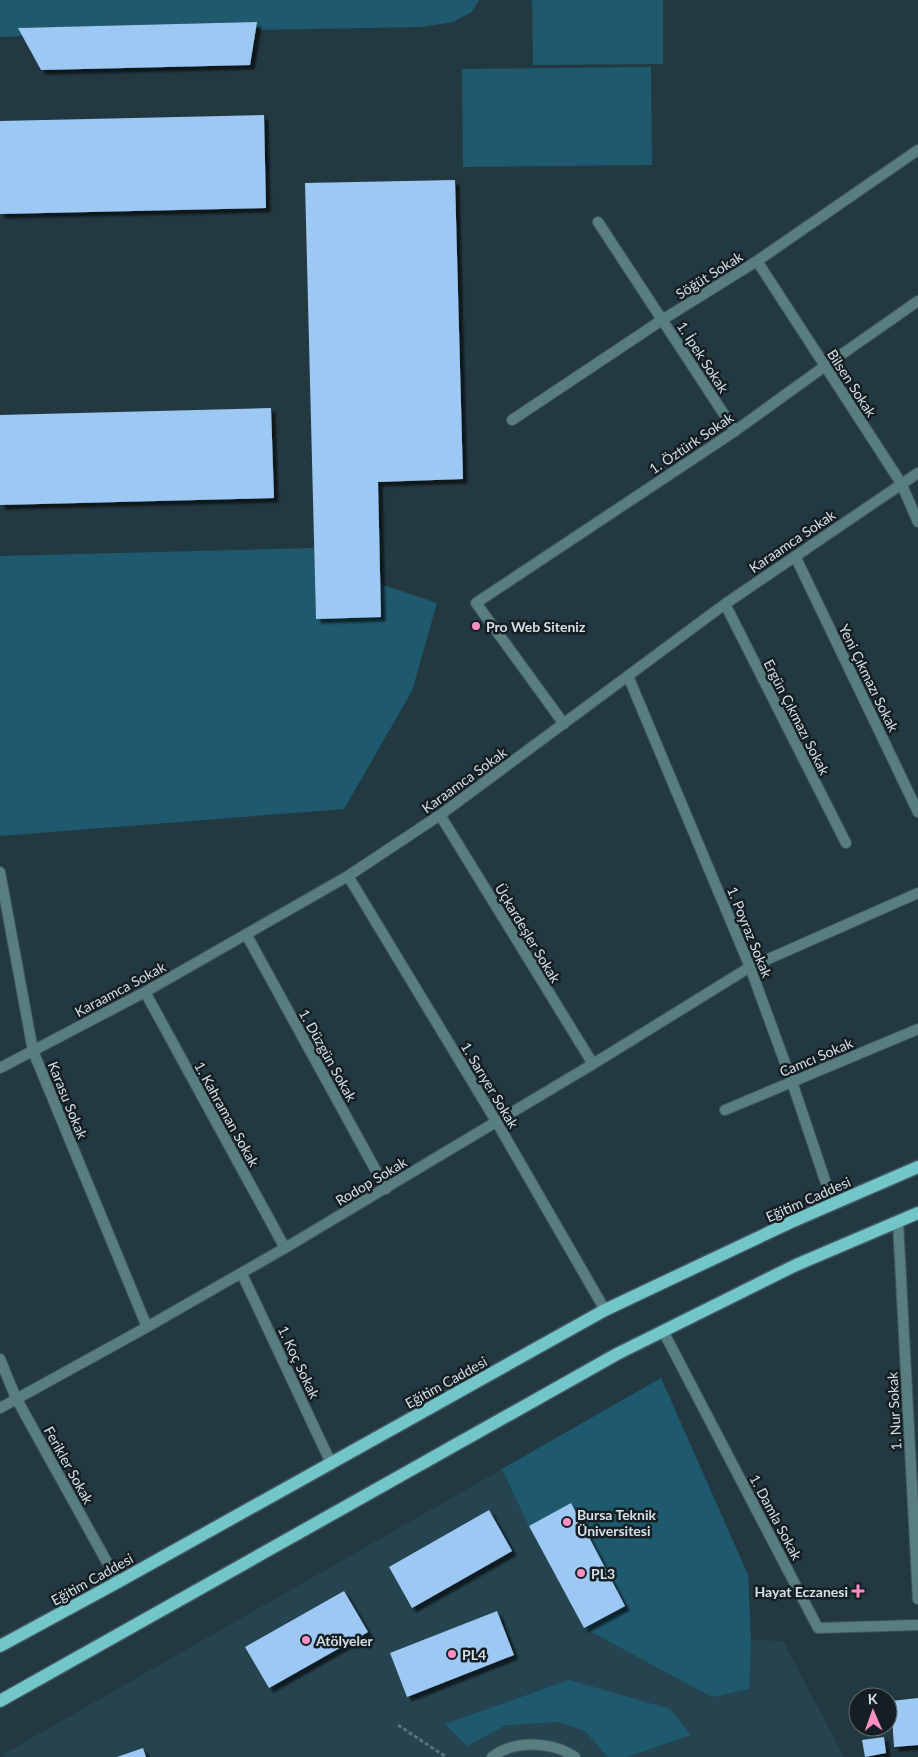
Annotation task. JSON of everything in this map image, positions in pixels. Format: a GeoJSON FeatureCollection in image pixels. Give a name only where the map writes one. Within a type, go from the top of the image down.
{"type":"FeatureCollection","features":[{"type":"Feature","properties":{"kind":"main road","name":"Eğitim Caddesi"},"geometry":{"type":"LineString","coordinates":[[0,1646],[605,1310],[833,1204],[918,1167]]}},
{"type":"Feature","properties":{"kind":"main road"},"geometry":{"type":"LineString","coordinates":[[0,1701],[617,1354],[796,1265],[918,1213]]}},
{"type":"Feature","properties":{"kind":"street","name":"Söğüt Sokak"},"geometry":{"type":"LineString","coordinates":[[512,420],[662,320],[757,261],[918,150]]}},
{"type":"Feature","properties":{"kind":"street","name":"1. İpek Sokak"},"geometry":{"type":"LineString","coordinates":[[598,222],[735,431]]}},
{"type":"Feature","properties":{"kind":"street","name":"Bilsen Sokak"},"geometry":{"type":"LineString","coordinates":[[757,261],[901,483],[918,522]]}},
{"type":"Feature","properties":{"kind":"street","name":"1. Öztürk Sokak"},"geometry":{"type":"LineString","coordinates":[[564,724],[476,603],[735,431],[824,366],[918,302]]}},
{"type":"Feature","properties":{"kind":"street","name":"Karaamca Sokak"},"geometry":{"type":"LineString","coordinates":[[0,1068],[145,992],[348,876],[440,815],[725,604],[918,473]]}},
{"type":"Feature","properties":{"kind":"street","name":"Yeni Çıkmazı Sokak"},"geometry":{"type":"LineString","coordinates":[[795,556],[918,812]]}},
{"type":"Feature","properties":{"kind":"street","name":"Ergün Çıkmazı Sokak"},"geometry":{"type":"LineString","coordinates":[[725,604],[846,843]]}},
{"type":"Feature","properties":{"kind":"street","name":"1. Poyraz Sokak"},"geometry":{"type":"LineString","coordinates":[[628,676],[750,967],[792,1082],[833,1204]]}},
{"type":"Feature","properties":{"kind":"street","name":"Üçkardeşler Sokak"},"geometry":{"type":"LineString","coordinates":[[440,815],[593,1064]]}},
{"type":"Feature","properties":{"kind":"street","name":"Karasu Sokak"},"geometry":{"type":"LineString","coordinates":[[0,872],[33,1051],[147,1328]]}},
{"type":"Feature","properties":{"kind":"street","name":"1. Sarıyer Sokak"},"geometry":{"type":"LineString","coordinates":[[348,876],[496,1121],[605,1310]]}},
{"type":"Feature","properties":{"kind":"street","name":"Rodop Sokak"},"geometry":{"type":"LineString","coordinates":[[0,1408],[242,1274],[593,1064],[750,967],[918,893]]}},
{"type":"Feature","properties":{"kind":"street","name":"1. Düzgün Sokak"},"geometry":{"type":"LineString","coordinates":[[246,934],[386,1189]]}},
{"type":"Feature","properties":{"kind":"street","name":"1. Kahraman Sokak"},"geometry":{"type":"LineString","coordinates":[[145,992],[285,1248]]}},
{"type":"Feature","properties":{"kind":"street","name":"Camcı Sokak"},"geometry":{"type":"LineString","coordinates":[[725,1110],[918,1029]]}},
{"type":"Feature","properties":{"kind":"street","name":"1. Nur Sokak"},"geometry":{"type":"LineString","coordinates":[[898,1222],[913,1400],[918,1599]]}},
{"type":"Feature","properties":{"kind":"street","name":"1. Koç Sokak"},"geometry":{"type":"LineString","coordinates":[[242,1274],[331,1463]]}},
{"type":"Feature","properties":{"kind":"street","name":"1. Damla Sokak"},"geometry":{"type":"LineString","coordinates":[[663,1331],[818,1628],[918,1625]]}},
{"type":"Feature","properties":{"kind":"street","name":"Ferikler Sokak"},"geometry":{"type":"LineString","coordinates":[[0,1359],[16,1398],[118,1582]]}},
{"type":"Feature","properties":{"kind":"street"},"geometry":{"type":"LineString","coordinates":[[492,1757],[497,1753],[520,1745],[545,1745],[568,1752],[575,1757]]}},
{"type":"Feature","properties":{"kind":"path"},"geometry":{"type":"LineString","coordinates":[[398,1725],[446,1757]]}},
{"type":"Feature","properties":{"kind":"shaded area"},"geometry":{"type":"Polygon","coordinates":[[[0,0],[479,0],[472,12],[453,22],[422,27],[255,30],[256,22],[19,28],[23,36],[0,37],[0,0]]]}},
{"type":"Feature","properties":{"kind":"shaded area"},"geometry":{"type":"Polygon","coordinates":[[[532,0],[663,0],[663,64],[533,65],[532,0]]]}},
{"type":"Feature","properties":{"kind":"shaded area"},"geometry":{"type":"Polygon","coordinates":[[[651,67],[652,165],[463,167],[462,69],[651,67]]]}},
{"type":"Feature","properties":{"kind":"shaded area"},"geometry":{"type":"Polygon","coordinates":[[[314,548],[316,619],[381,617],[380,584],[437,603],[412,691],[344,809],[0,836],[0,556],[314,548]]]}},
{"type":"Feature","properties":{"kind":"shaded area","name":"Bursa Teknik Üniversitesi"},"geometry":{"type":"Polygon","coordinates":[[[661,1378],[748,1575],[751,1640],[783,1641],[844,1757],[4,1757],[4,1754],[661,1378]]]}},
{"type":"Feature","properties":{"kind":"shaded area"},"geometry":{"type":"Polygon","coordinates":[[[661,1378],[748,1575],[751,1641],[749,1689],[712,1697],[584,1628],[625,1606],[571,1504],[529,1526],[502,1469],[661,1378]]]}},
{"type":"Feature","properties":{"kind":"shaded area"},"geometry":{"type":"Polygon","coordinates":[[[569,1680],[670,1709],[691,1735],[627,1757],[608,1757],[585,1731],[558,1722],[506,1725],[467,1746],[445,1724],[569,1680]]]}},
{"type":"Feature","properties":{"kind":"building"},"geometry":{"type":"Polygon","coordinates":[[[257,22],[250,65],[41,70],[18,28],[257,22]]]}},
{"type":"Feature","properties":{"kind":"building"},"geometry":{"type":"Polygon","coordinates":[[[264,115],[266,208],[0,214],[0,121],[264,115]]]}},
{"type":"Feature","properties":{"kind":"building"},"geometry":{"type":"Polygon","coordinates":[[[455,180],[463,479],[378,482],[381,617],[316,619],[305,183],[455,180]]]}},
{"type":"Feature","properties":{"kind":"building"},"geometry":{"type":"Polygon","coordinates":[[[271,408],[274,498],[0,505],[0,415],[271,408]]]}},
{"type":"Feature","properties":{"kind":"building","name":"PL3"},"geometry":{"type":"Polygon","coordinates":[[[571,1503],[625,1606],[584,1628],[529,1526],[571,1503]]]}},
{"type":"Feature","properties":{"kind":"building"},"geometry":{"type":"Polygon","coordinates":[[[489,1510],[512,1551],[412,1608],[389,1567],[489,1510]]]}},
{"type":"Feature","properties":{"kind":"building","name":"Atölyeler"},"geometry":{"type":"Polygon","coordinates":[[[344,1591],[368,1632],[269,1688],[245,1647],[344,1591]]]}},
{"type":"Feature","properties":{"kind":"building","name":"PL4"},"geometry":{"type":"Polygon","coordinates":[[[497,1611],[514,1655],[407,1697],[390,1653],[497,1611]]]}},
{"type":"Feature","properties":{"kind":"building"},"geometry":{"type":"Polygon","coordinates":[[[918,1698],[918,1745],[894,1747],[893,1737],[898,1737],[898,1700],[918,1698]]]}},
{"type":"Feature","properties":{"kind":"building"},"geometry":{"type":"Polygon","coordinates":[[[884,1737],[886,1753],[865,1757],[862,1740],[884,1737]]]}},
{"type":"Feature","properties":{"kind":"building"},"geometry":{"type":"Polygon","coordinates":[[[143,1748],[146,1757],[117,1757],[143,1748]]]}},
{"type":"Feature","properties":{"kind":"place","name":"Pro Web Siteniz"},"geometry":{"type":"Point","coordinates":[476,626]}},
{"type":"Feature","properties":{"kind":"place","name":"Bursa Teknik Üniversitesi"},"geometry":{"type":"Point","coordinates":[567,1522]}},
{"type":"Feature","properties":{"kind":"place","name":"PL3"},"geometry":{"type":"Point","coordinates":[581,1573]}},
{"type":"Feature","properties":{"kind":"place","name":"Hayat Eczanesi"},"geometry":{"type":"Point","coordinates":[858,1591]}},
{"type":"Feature","properties":{"kind":"place","name":"Atölyeler"},"geometry":{"type":"Point","coordinates":[306,1640]}},
{"type":"Feature","properties":{"kind":"place","name":"PL4"},"geometry":{"type":"Point","coordinates":[452,1654]}}]}
